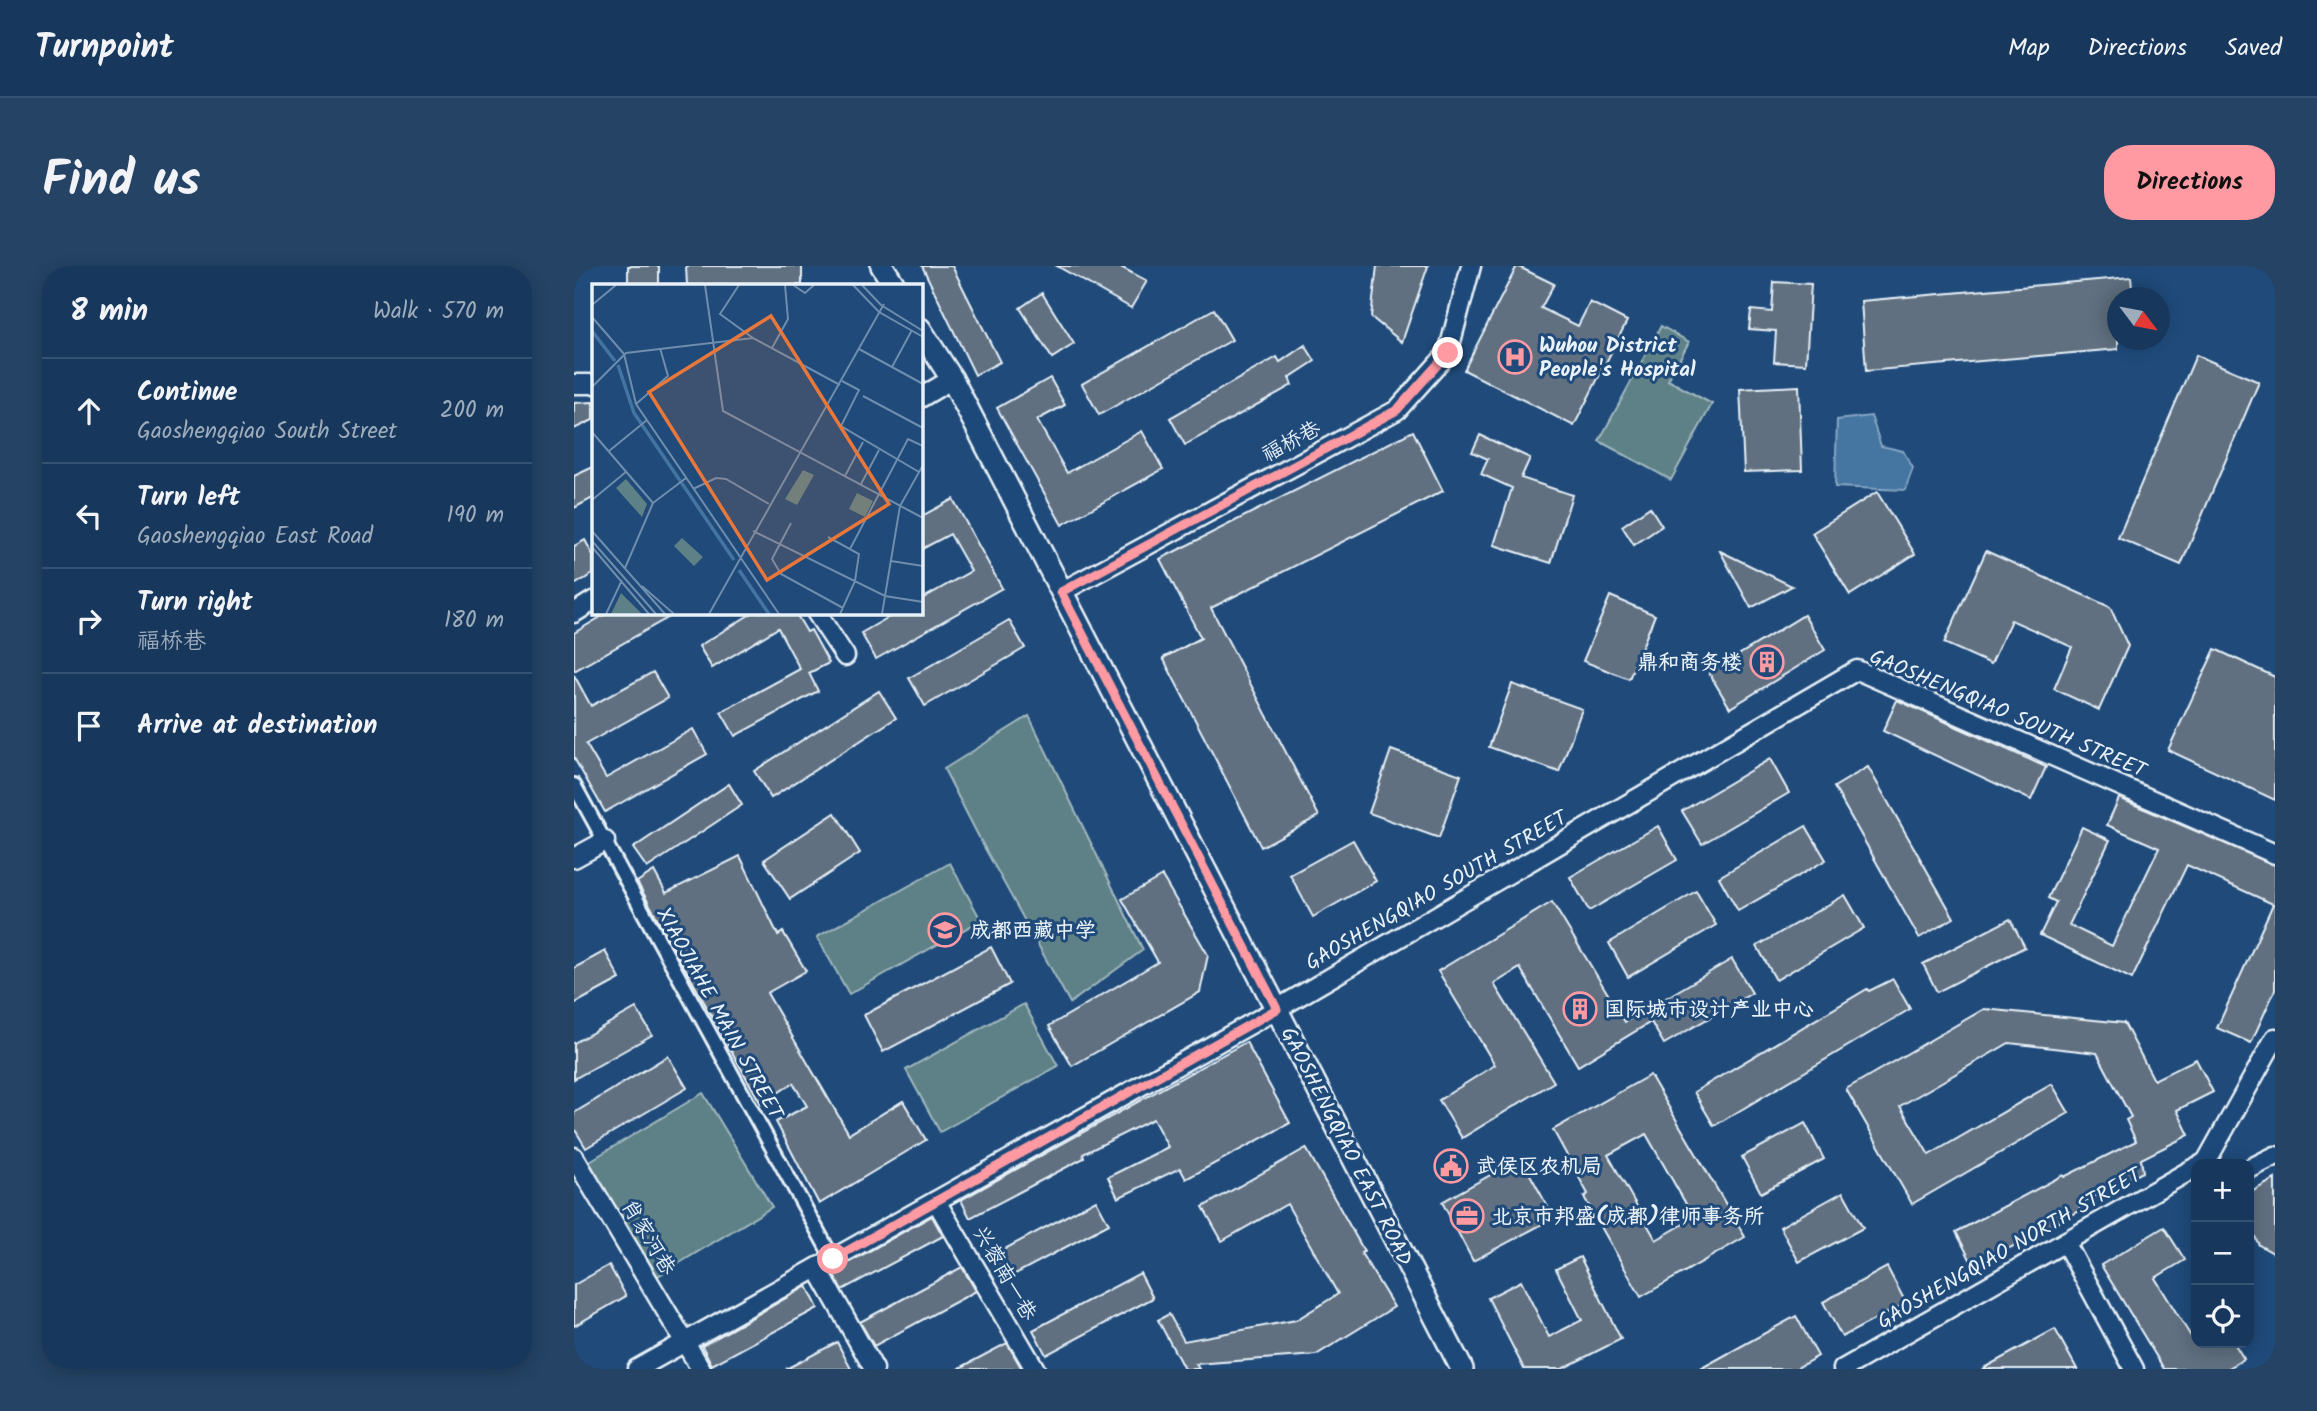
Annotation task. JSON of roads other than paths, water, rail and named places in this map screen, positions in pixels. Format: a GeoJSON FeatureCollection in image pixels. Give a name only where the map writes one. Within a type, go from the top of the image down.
{"type":"FeatureCollection","features":[{"type":"Feature","properties":{"kind":"street"},"geometry":{"type":"LineString","coordinates":[[882,266],[893,284]]}},
{"type":"Feature","properties":{"kind":"street","name":"福桥巷"},"geometry":{"type":"LineString","coordinates":[[1061,592],[1397,410],[1448,353],[1471,266]]}},
{"type":"Feature","properties":{"kind":"street","name":"GAOSHENGQIAO EAST ROAD"},"geometry":{"type":"LineString","coordinates":[[922,331],[952,379],[1462,1369]]}},
{"type":"Feature","properties":{"kind":"street"},"geometry":{"type":"LineString","coordinates":[[922,397],[952,379]]}},
{"type":"Feature","properties":{"kind":"street"},"geometry":{"type":"LineString","coordinates":[[574,384],[592,384]]}},
{"type":"Feature","properties":{"kind":"street"},"geometry":{"type":"LineString","coordinates":[[574,613],[592,602]]}},
{"type":"Feature","properties":{"kind":"street"},"geometry":{"type":"LineString","coordinates":[[817,614],[845,656]]}},
{"type":"Feature","properties":{"kind":"street","name":"GAOSHENGQIAO SOUTH STREET"},"geometry":{"type":"LineString","coordinates":[[637,1369],[1277,1009],[1857,670],[2275,854]]}},
{"type":"Feature","properties":{"kind":"street","name":"XIAOJIAHE MAIN STREET"},"geometry":{"type":"LineString","coordinates":[[574,785],[833,1259]]}},
{"type":"Feature","properties":{"kind":"street"},"geometry":{"type":"LineString","coordinates":[[574,858],[605,841]]}},
{"type":"Feature","properties":{"kind":"street","name":"GAOSHENGQIAO NORTH STREET"},"geometry":{"type":"LineString","coordinates":[[2206,1159],[2275,1038]]}},
{"type":"Feature","properties":{"kind":"street"},"geometry":{"type":"LineString","coordinates":[[2254,1166],[2275,1156]]}},
{"type":"Feature","properties":{"kind":"street","name":"肖家河巷"},"geometry":{"type":"LineString","coordinates":[[574,1157],[701,1369]]}},
{"type":"Feature","properties":{"kind":"street","name":"GAOSHENGQIAO NORTH STREET"},"geometry":{"type":"LineString","coordinates":[[1843,1369],[2191,1171]]}},
{"type":"Feature","properties":{"kind":"street","name":"兴蓉南一巷"},"geometry":{"type":"LineString","coordinates":[[936,1201],[1035,1369]]}},
{"type":"Feature","properties":{"kind":"street"},"geometry":{"type":"LineString","coordinates":[[2066,1242],[2134,1369]]}},
{"type":"Feature","properties":{"kind":"street"},"geometry":{"type":"LineString","coordinates":[[817,1268],[874,1369]]}},
{"type":"Feature","properties":{"kind":"water"},"geometry":{"type":"Polygon","coordinates":[[[1871,416],[1881,446],[1903,451],[1913,468],[1905,490],[1835,487],[1837,420],[1871,416]]]}},
{"type":"Feature","properties":{"kind":"place","name":"Wuhou District People's Hospital"},"geometry":{"type":"Point","coordinates":[1515,357]}},
{"type":"Feature","properties":{"kind":"place","name":"鼎和商务楼"},"geometry":{"type":"Point","coordinates":[1767,662]}},
{"type":"Feature","properties":{"kind":"place","name":"成都西藏中学"},"geometry":{"type":"Point","coordinates":[945,930]}},
{"type":"Feature","properties":{"kind":"place","name":"国际城市设计产业中心"},"geometry":{"type":"Point","coordinates":[1580,1009]}},
{"type":"Feature","properties":{"kind":"place","name":"武侯区农机局"},"geometry":{"type":"Point","coordinates":[1451,1166]}},
{"type":"Feature","properties":{"kind":"place","name":"北京市邦盛(成都)律师事务所"},"geometry":{"type":"Point","coordinates":[1467,1216]}}]}
